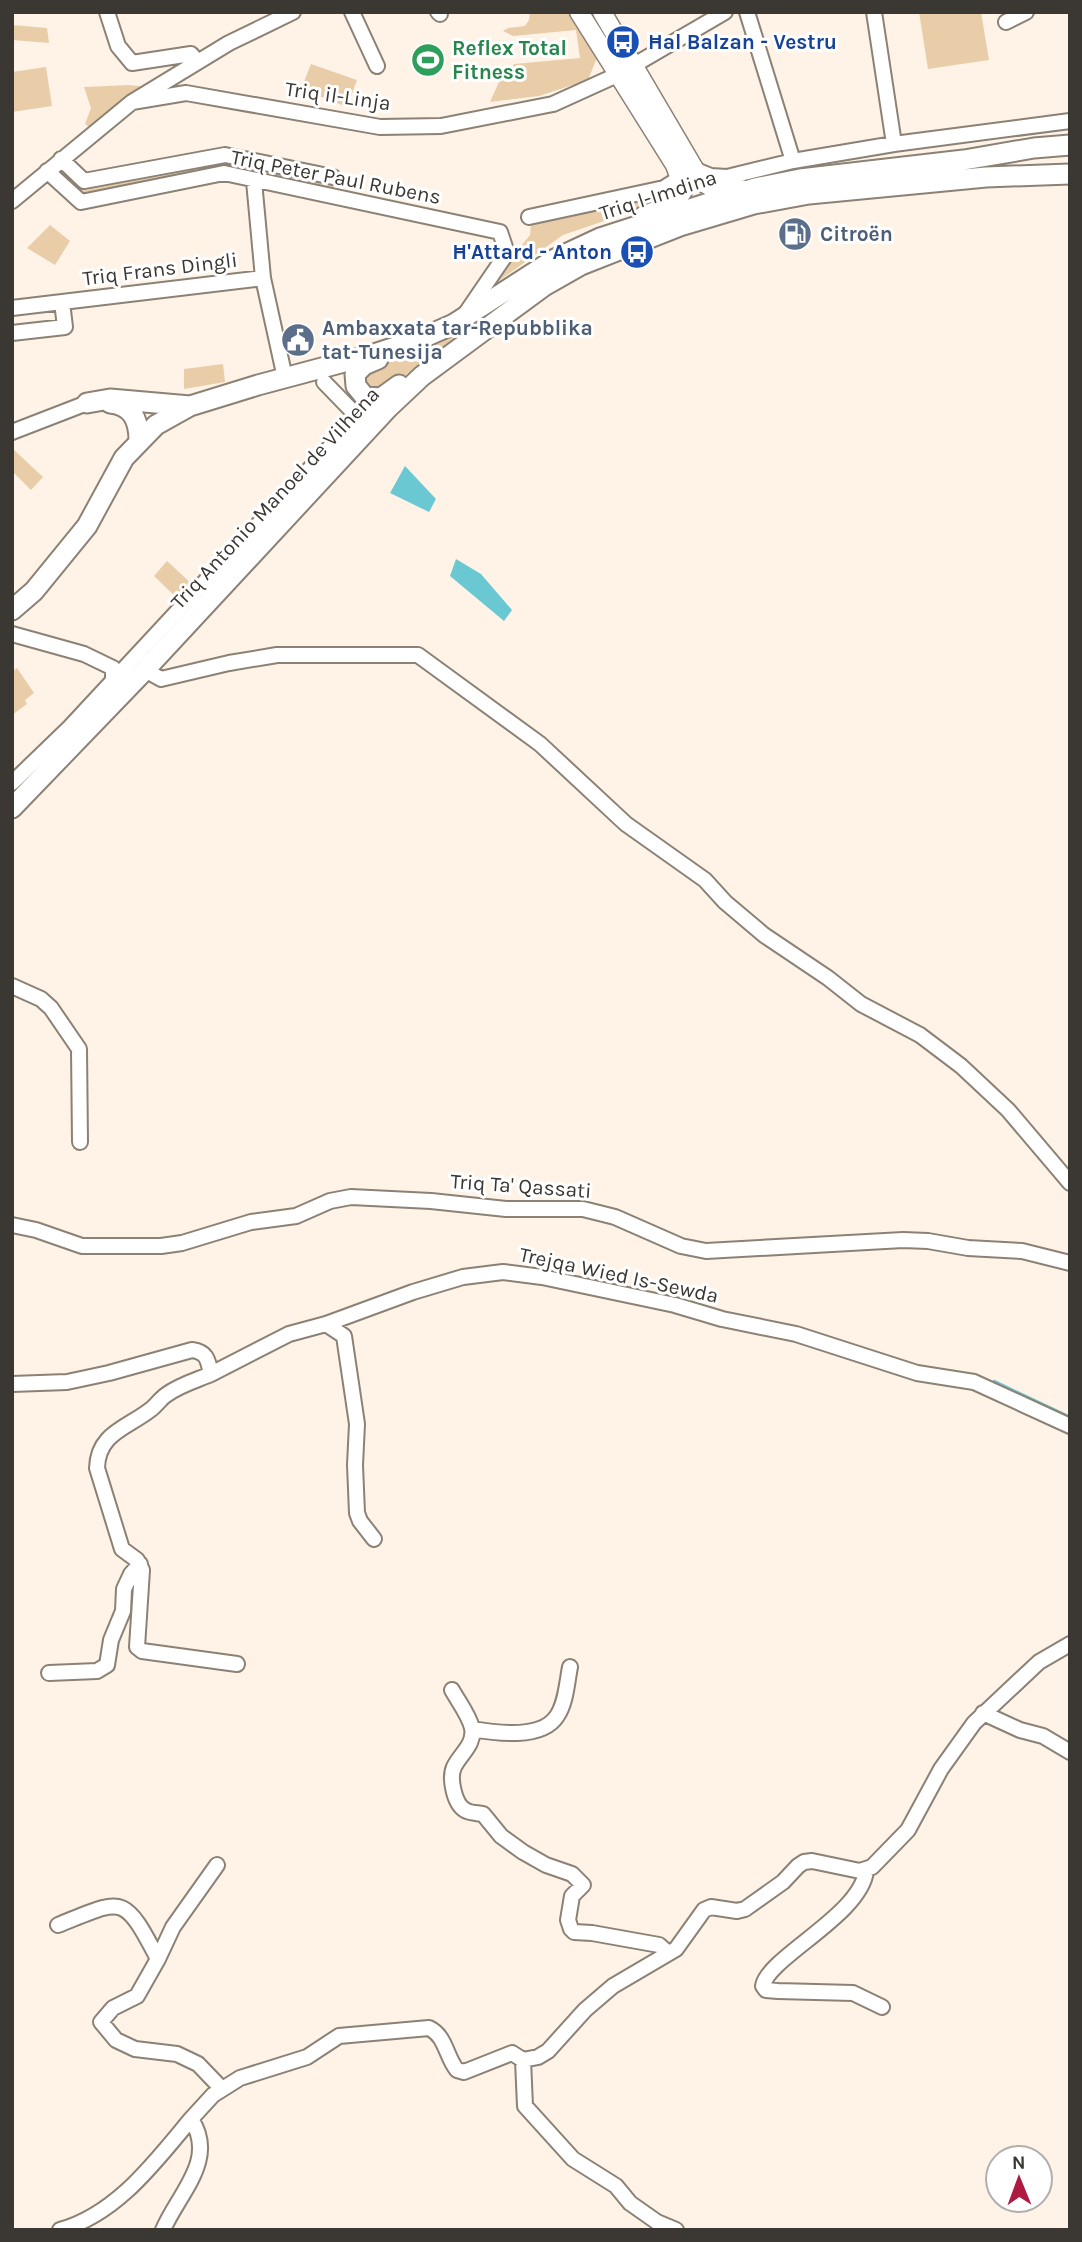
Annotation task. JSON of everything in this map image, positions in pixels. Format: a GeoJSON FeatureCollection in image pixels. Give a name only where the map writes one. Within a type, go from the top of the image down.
{"type":"FeatureCollection","features":[{"type":"Feature","properties":{"kind":"highway","name":"Triq l-Imdina"},"geometry":{"type":"LineString","coordinates":[[190,407],[285,374],[374,354],[458,321],[555,259],[600,238],[755,188],[813,177],[1070,145]]}},
{"type":"Feature","properties":{"kind":"highway","name":"Triq l-Imdina"},"geometry":{"type":"LineString","coordinates":[[964,160],[1070,158]]}},
{"type":"Feature","properties":{"kind":"highway","name":"Triq l-Imdina"},"geometry":{"type":"LineString","coordinates":[[680,226],[754,204],[808,194],[986,177],[1070,174]]}},
{"type":"Feature","properties":{"kind":"highway","name":"Triq Antonio Manoel de Vilhena"},"geometry":{"type":"LineString","coordinates":[[12,808],[145,670],[388,408],[422,376],[544,286],[581,265],[680,226]]}},
{"type":"Feature","properties":{"kind":"highway"},"geometry":{"type":"LineString","coordinates":[[458,321],[424,340],[365,365],[355,374],[356,386],[365,397],[381,398],[434,356],[505,307],[544,286]]}},
{"type":"Feature","properties":{"kind":"highway"},"geometry":{"type":"LineString","coordinates":[[87,403],[110,399],[190,407]]}},
{"type":"Feature","properties":{"kind":"highway"},"geometry":{"type":"LineString","coordinates":[[87,403],[119,404],[129,409],[139,426],[139,441]]}},
{"type":"Feature","properties":{"kind":"highway"},"geometry":{"type":"LineString","coordinates":[[12,610],[34,591],[87,526],[124,457],[156,425],[190,407]]}},
{"type":"Feature","properties":{"kind":"main road"},"geometry":{"type":"LineString","coordinates":[[579,12],[675,165],[718,190],[755,188]]}},
{"type":"Feature","properties":{"kind":"main road"},"geometry":{"type":"LineString","coordinates":[[600,238],[616,227],[676,202],[684,189],[688,174],[634,63],[602,12]]}},
{"type":"Feature","properties":{"kind":"street"},"geometry":{"type":"LineString","coordinates":[[107,12],[118,46],[132,63],[191,54],[198,62]]}},
{"type":"Feature","properties":{"kind":"street"},"geometry":{"type":"LineString","coordinates":[[255,12],[264,26]]}},
{"type":"Feature","properties":{"kind":"street"},"geometry":{"type":"LineString","coordinates":[[12,201],[132,102],[229,43],[293,12]]}},
{"type":"Feature","properties":{"kind":"street"},"geometry":{"type":"LineString","coordinates":[[352,12],[377,66]]}},
{"type":"Feature","properties":{"kind":"street","name":"Triq il-Linja"},"geometry":{"type":"LineString","coordinates":[[132,102],[186,93],[380,127],[441,126],[553,104],[617,75],[725,12]]}},
{"type":"Feature","properties":{"kind":"street"},"geometry":{"type":"LineString","coordinates":[[747,12],[793,161]]}},
{"type":"Feature","properties":{"kind":"street"},"geometry":{"type":"LineString","coordinates":[[874,12],[894,144]]}},
{"type":"Feature","properties":{"kind":"street"},"geometry":{"type":"LineString","coordinates":[[1006,22],[1026,12]]}},
{"type":"Feature","properties":{"kind":"street","name":"Triq l-Imdina"},"geometry":{"type":"LineString","coordinates":[[688,174],[727,177],[793,161],[894,144],[1070,121]]}},
{"type":"Feature","properties":{"kind":"street"},"geometry":{"type":"LineString","coordinates":[[61,159],[84,181],[225,155],[333,177]]}},
{"type":"Feature","properties":{"kind":"street","name":"Triq Peter Paul Rubens"},"geometry":{"type":"LineString","coordinates":[[47,171],[80,202],[224,173],[500,232],[507,253],[458,321]]}},
{"type":"Feature","properties":{"kind":"street"},"geometry":{"type":"LineString","coordinates":[[529,218],[664,188],[688,174]]}},
{"type":"Feature","properties":{"kind":"street"},"geometry":{"type":"LineString","coordinates":[[254,181],[263,278],[285,374]]}},
{"type":"Feature","properties":{"kind":"street","name":"Triq Frans Dingli"},"geometry":{"type":"LineString","coordinates":[[12,308],[263,278]]}},
{"type":"Feature","properties":{"kind":"street","name":"Triq Frans Dingli"},"geometry":{"type":"LineString","coordinates":[[12,333],[65,327],[62,302]]}},
{"type":"Feature","properties":{"kind":"street"},"geometry":{"type":"LineString","coordinates":[[338,398],[342,384],[355,374]]}},
{"type":"Feature","properties":{"kind":"street"},"geometry":{"type":"LineString","coordinates":[[324,382],[358,417]]}},
{"type":"Feature","properties":{"kind":"street"},"geometry":{"type":"LineString","coordinates":[[12,783],[71,727],[358,417],[381,398]]}},
{"type":"Feature","properties":{"kind":"street"},"geometry":{"type":"LineString","coordinates":[[12,432],[87,403]]}},
{"type":"Feature","properties":{"kind":"street"},"geometry":{"type":"LineString","coordinates":[[12,634],[84,654],[113,668],[113,680]]}},
{"type":"Feature","properties":{"kind":"street"},"geometry":{"type":"LineString","coordinates":[[145,670],[162,679],[277,654],[418,655],[540,744],[626,824],[705,880],[725,902],[764,936],[862,1004],[920,1035],[961,1066],[1008,1110],[1070,1183]]}},
{"type":"Feature","properties":{"kind":"street"},"geometry":{"type":"LineString","coordinates":[[12,986],[41,999],[51,1007],[79,1049],[80,1142]]}},
{"type":"Feature","properties":{"kind":"street","name":"Triq Ta' Qassati"},"geometry":{"type":"LineString","coordinates":[[12,1225],[82,1245],[161,1246],[251,1222],[296,1216],[341,1198],[362,1198],[431,1201],[506,1209],[583,1209],[615,1217],[681,1247],[706,1251],[903,1240],[1022,1251],[1070,1263]]}},
{"type":"Feature","properties":{"kind":"street","name":"Trejqa Wied Is-Sewda"},"geometry":{"type":"LineString","coordinates":[[140,1564],[122,1549],[99,1481],[97,1456],[122,1426],[149,1411],[172,1391],[279,1338],[413,1292],[463,1277],[491,1272],[530,1275],[675,1305],[732,1321],[796,1334],[917,1373],[974,1382],[1070,1426]]}},
{"type":"Feature","properties":{"kind":"street"},"geometry":{"type":"LineString","coordinates":[[326,1324],[344,1336],[357,1424],[357,1513],[359,1521],[374,1539]]}},
{"type":"Feature","properties":{"kind":"street"},"geometry":{"type":"LineString","coordinates":[[12,1384],[67,1382],[192,1350],[201,1351],[207,1357],[211,1374]]}},
{"type":"Feature","properties":{"kind":"street"},"geometry":{"type":"LineString","coordinates":[[140,1564],[143,1581],[136,1643],[139,1650],[237,1664]]}},
{"type":"Feature","properties":{"kind":"street"},"geometry":{"type":"LineString","coordinates":[[48,1673],[97,1671],[107,1665],[111,1640],[123,1611],[124,1589],[131,1574],[140,1564]]}},
{"type":"Feature","properties":{"kind":"street"},"geometry":{"type":"LineString","coordinates":[[882,2007],[853,1993],[766,1990],[763,1982],[778,1965],[845,1906],[864,1881],[866,1871],[908,1830],[941,1769],[961,1738],[983,1713],[1039,1662],[1070,1644]]}},
{"type":"Feature","properties":{"kind":"street"},"geometry":{"type":"LineString","coordinates":[[472,1729],[510,1734],[547,1726],[557,1718],[561,1708],[570,1667]]}},
{"type":"Feature","properties":{"kind":"street"},"geometry":{"type":"LineString","coordinates":[[452,1690],[472,1729],[469,1746],[454,1768],[452,1777],[456,1798],[463,1809],[483,1814],[501,1836],[533,1859],[578,1878],[583,1885],[572,1896],[568,1920],[570,1929],[574,1932],[659,1945],[668,1954]]}},
{"type":"Feature","properties":{"kind":"street"},"geometry":{"type":"LineString","coordinates":[[983,1713],[1020,1730],[1043,1735],[1070,1752]]}},
{"type":"Feature","properties":{"kind":"street"},"geometry":{"type":"LineString","coordinates":[[60,2230],[84,2222],[134,2185],[213,2095],[252,2074],[307,2057],[339,2036],[406,2029],[429,2028],[436,2032],[457,2070],[464,2072],[512,2053],[523,2060],[538,2057],[600,1996],[681,1943],[704,1910],[711,1907],[737,1911],[745,1909],[804,1862],[812,1861],[866,1871]]}},
{"type":"Feature","properties":{"kind":"street"},"geometry":{"type":"LineString","coordinates":[[218,1865],[173,1927],[137,1996],[113,2008],[101,2022],[117,2040],[135,2049],[177,2054],[198,2064],[222,2089]]}},
{"type":"Feature","properties":{"kind":"street"},"geometry":{"type":"LineString","coordinates":[[58,1925],[107,1906],[123,1907],[142,1928],[158,1958]]}},
{"type":"Feature","properties":{"kind":"street"},"geometry":{"type":"LineString","coordinates":[[523,2060],[525,2106],[573,2159],[616,2186],[630,2203],[657,2222],[676,2230]]}},
{"type":"Feature","properties":{"kind":"street"},"geometry":{"type":"LineString","coordinates":[[163,2230],[191,2183],[200,2153],[199,2130],[191,2119]]}},
{"type":"Feature","properties":{"kind":"shaded area"},"geometry":{"type":"Polygon","coordinates":[[[530,12],[571,12],[598,55],[588,80],[539,96],[490,102],[503,73],[508,74],[514,64],[580,58],[576,30],[513,36],[503,31],[525,26],[530,12]]]}},
{"type":"Feature","properties":{"kind":"shaded area"},"geometry":{"type":"Polygon","coordinates":[[[919,12],[981,12],[989,60],[928,69],[919,12]]]}},
{"type":"Feature","properties":{"kind":"shaded area"},"geometry":{"type":"Polygon","coordinates":[[[12,25],[47,28],[49,43],[12,40],[12,25]]]}},
{"type":"Feature","properties":{"kind":"shaded area"},"geometry":{"type":"Polygon","coordinates":[[[311,64],[357,80],[347,107],[301,89],[311,64]]]}},
{"type":"Feature","properties":{"kind":"shaded area"},"geometry":{"type":"Polygon","coordinates":[[[46,67],[52,106],[12,112],[12,72],[46,67]]]}},
{"type":"Feature","properties":{"kind":"shaded area"},"geometry":{"type":"Polygon","coordinates":[[[84,87],[147,87],[91,128],[85,124],[91,108],[84,87]]]}},
{"type":"Feature","properties":{"kind":"shaded area"},"geometry":{"type":"Polygon","coordinates":[[[224,160],[335,182],[333,189],[223,167],[82,197],[57,174],[62,169],[84,188],[224,160]]]}},
{"type":"Feature","properties":{"kind":"shaded area"},"geometry":{"type":"Polygon","coordinates":[[[676,190],[660,202],[563,235],[486,290],[530,235],[531,224],[667,196],[669,191],[676,190]]]}},
{"type":"Feature","properties":{"kind":"shaded area"},"geometry":{"type":"Polygon","coordinates":[[[50,225],[70,241],[55,265],[27,248],[50,225]]]}},
{"type":"Feature","properties":{"kind":"shaded area"},"geometry":{"type":"Polygon","coordinates":[[[520,293],[397,381],[368,392],[362,373],[369,367],[436,342],[520,293]]]}},
{"type":"Feature","properties":{"kind":"shaded area"},"geometry":{"type":"Polygon","coordinates":[[[223,364],[225,382],[184,389],[184,369],[223,364]]]}},
{"type":"Feature","properties":{"kind":"shaded area"},"geometry":{"type":"Polygon","coordinates":[[[12,448],[43,477],[31,490],[12,471],[12,448]]]}},
{"type":"Feature","properties":{"kind":"shaded area"},"geometry":{"type":"Polygon","coordinates":[[[167,561],[194,586],[180,601],[154,576],[167,561]]]}},
{"type":"Feature","properties":{"kind":"shaded area"},"geometry":{"type":"Polygon","coordinates":[[[17,668],[34,693],[25,700],[27,704],[12,715],[12,672],[17,668]]]}},
{"type":"Feature","properties":{"kind":"water"},"geometry":{"type":"Polygon","coordinates":[[[405,466],[436,499],[429,512],[390,493],[405,466]]]}},
{"type":"Feature","properties":{"kind":"water"},"geometry":{"type":"Polygon","coordinates":[[[456,559],[481,574],[512,610],[504,621],[450,576],[456,559]]]}},
{"type":"Feature","properties":{"kind":"waterway"},"geometry":{"type":"LineString","coordinates":[[994,1381],[1070,1417]]}},
{"type":"Feature","properties":{"kind":"place","name":"Ħal Balzan - Vestru"},"geometry":{"type":"Point","coordinates":[623,42]}},
{"type":"Feature","properties":{"kind":"place","name":"Reflex Total Fitness"},"geometry":{"type":"Point","coordinates":[428,60]}},
{"type":"Feature","properties":{"kind":"place","name":"Citroën"},"geometry":{"type":"Point","coordinates":[795,234]}},
{"type":"Feature","properties":{"kind":"place","name":"Ħ'Attard - Anton"},"geometry":{"type":"Point","coordinates":[637,252]}},
{"type":"Feature","properties":{"kind":"place","name":"Ambaxxata tar-Repubblika tat-Tunesija"},"geometry":{"type":"Point","coordinates":[298,340]}}]}
